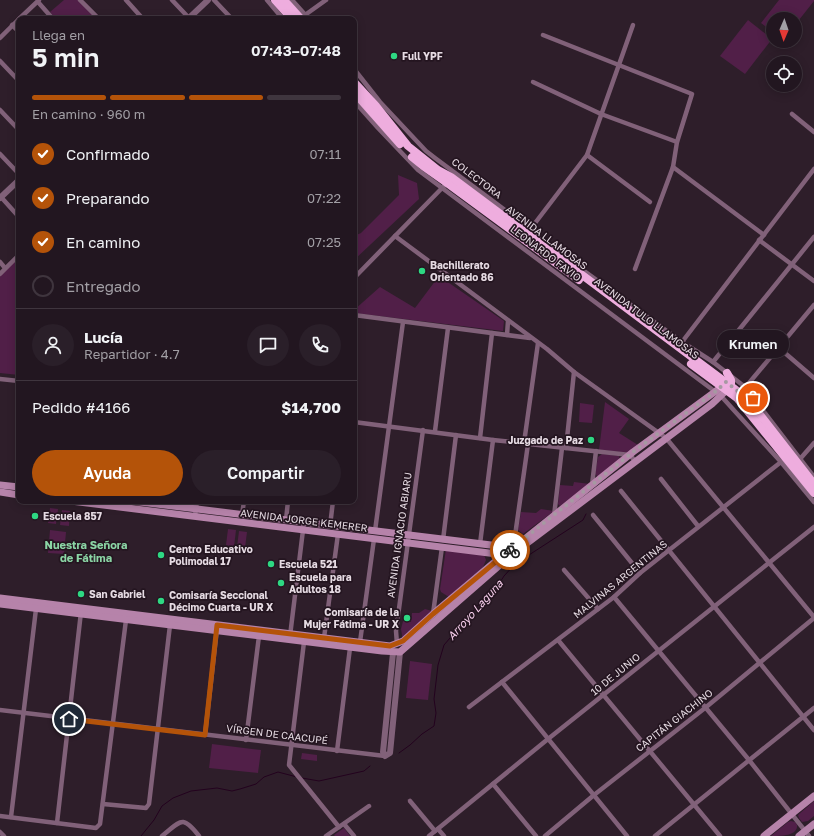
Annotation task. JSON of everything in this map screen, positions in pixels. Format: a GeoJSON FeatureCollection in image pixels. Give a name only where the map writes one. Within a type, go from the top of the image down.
{"type":"FeatureCollection","features":[{"type":"Feature","properties":{"kind":"highway"},"geometry":{"type":"LineString","coordinates":[[275,0],[289,16]]}},
{"type":"Feature","properties":{"kind":"highway"},"geometry":{"type":"LineString","coordinates":[[284,0],[302,16]]}},
{"type":"Feature","properties":{"kind":"highway"},"geometry":{"type":"LineString","coordinates":[[357,85],[376,106],[408,146],[449,180]]}},
{"type":"Feature","properties":{"kind":"highway","name":"AVENIDA TULO LLAMOSAS"},"geometry":{"type":"LineString","coordinates":[[357,97],[364,109],[422,166],[449,180],[724,389]]}},
{"type":"Feature","properties":{"kind":"highway"},"geometry":{"type":"LineString","coordinates":[[724,389],[731,380],[727,373]]}},
{"type":"Feature","properties":{"kind":"highway"},"geometry":{"type":"LineString","coordinates":[[724,389],[742,390],[814,484]]}},
{"type":"Feature","properties":{"kind":"highway"},"geometry":{"type":"LineString","coordinates":[[724,389],[737,398],[814,493]]}},
{"type":"Feature","properties":{"kind":"main road"},"geometry":{"type":"LineString","coordinates":[[0,598],[81,611],[290,637],[304,642],[397,652],[554,516],[630,454],[724,389]]}},
{"type":"Feature","properties":{"kind":"main road"},"geometry":{"type":"LineString","coordinates":[[0,604],[36,609],[81,611],[126,620],[217,628],[259,636],[324,638],[390,646],[397,644],[403,641],[433,614],[512,552],[666,438],[724,389]]}},
{"type":"Feature","properties":{"kind":"main road"},"geometry":{"type":"LineString","coordinates":[[0,485],[16,487]]}},
{"type":"Feature","properties":{"kind":"main road"},"geometry":{"type":"LineString","coordinates":[[0,492],[16,495]]}},
{"type":"Feature","properties":{"kind":"main road","name":"AVENIDA JORGE KEMERER"},"geometry":{"type":"LineString","coordinates":[[102,504],[196,513],[303,526],[338,534],[374,535],[512,552]]}},
{"type":"Feature","properties":{"kind":"main road","name":"AVENIDA JORGE KEMERER"},"geometry":{"type":"LineString","coordinates":[[160,504],[196,513],[242,515],[286,520],[303,526],[330,526],[374,535]]}},
{"type":"Feature","properties":{"kind":"main road","name":"AVENIDA JORGE KEMERER"},"geometry":{"type":"LineString","coordinates":[[442,543],[480,544],[512,552]]}},
{"type":"Feature","properties":{"kind":"main road","name":"AVENIDA IGNACIO ABIARU"},"geometry":{"type":"LineString","coordinates":[[397,644],[394,648],[397,652]]}},
{"type":"Feature","properties":{"kind":"main road"},"geometry":{"type":"LineString","coordinates":[[764,836],[814,796]]}},
{"type":"Feature","properties":{"kind":"main road"},"geometry":{"type":"LineString","coordinates":[[799,836],[807,834],[814,824]]}},
{"type":"Feature","properties":{"kind":"street"},"geometry":{"type":"LineString","coordinates":[[80,0],[96,16]]}},
{"type":"Feature","properties":{"kind":"street"},"geometry":{"type":"LineString","coordinates":[[126,0],[140,16]]}},
{"type":"Feature","properties":{"kind":"street"},"geometry":{"type":"LineString","coordinates":[[172,0],[186,16]]}},
{"type":"Feature","properties":{"kind":"street"},"geometry":{"type":"LineString","coordinates":[[192,16],[208,0]]}},
{"type":"Feature","properties":{"kind":"street"},"geometry":{"type":"LineString","coordinates":[[214,0],[229,16]]}},
{"type":"Feature","properties":{"kind":"street"},"geometry":{"type":"LineString","coordinates":[[267,0],[280,16]]}},
{"type":"Feature","properties":{"kind":"street"},"geometry":{"type":"LineString","coordinates":[[292,0],[302,16]]}},
{"type":"Feature","properties":{"kind":"street"},"geometry":{"type":"LineString","coordinates":[[304,16],[326,0]]}},
{"type":"Feature","properties":{"kind":"street"},"geometry":{"type":"LineString","coordinates":[[22,16],[38,1],[50,16]]}},
{"type":"Feature","properties":{"kind":"street"},"geometry":{"type":"LineString","coordinates":[[0,38],[16,22]]}},
{"type":"Feature","properties":{"kind":"street"},"geometry":{"type":"LineString","coordinates":[[12,25],[16,29]]}},
{"type":"Feature","properties":{"kind":"street"},"geometry":{"type":"LineString","coordinates":[[529,231],[587,155],[633,25]]}},
{"type":"Feature","properties":{"kind":"street"},"geometry":{"type":"LineString","coordinates":[[543,35],[692,94],[677,142],[673,167],[635,270]]}},
{"type":"Feature","properties":{"kind":"street"},"geometry":{"type":"LineString","coordinates":[[0,61],[16,78]]}},
{"type":"Feature","properties":{"kind":"street","name":"COLECTORA"},"geometry":{"type":"LineString","coordinates":[[357,73],[380,102],[426,152],[449,180],[521,222],[529,231],[727,373],[814,477]]}},
{"type":"Feature","properties":{"kind":"street"},"geometry":{"type":"LineString","coordinates":[[533,82],[601,114],[677,142]]}},
{"type":"Feature","properties":{"kind":"street"},"geometry":{"type":"LineString","coordinates":[[357,103],[364,109]]}},
{"type":"Feature","properties":{"kind":"street"},"geometry":{"type":"LineString","coordinates":[[0,110],[16,127]]}},
{"type":"Feature","properties":{"kind":"street"},"geometry":{"type":"LineString","coordinates":[[792,114],[814,132]]}},
{"type":"Feature","properties":{"kind":"street"},"geometry":{"type":"LineString","coordinates":[[0,154],[16,171]]}},
{"type":"Feature","properties":{"kind":"street"},"geometry":{"type":"LineString","coordinates":[[587,155],[650,202]]}},
{"type":"Feature","properties":{"kind":"street"},"geometry":{"type":"LineString","coordinates":[[673,167],[764,235]]}},
{"type":"Feature","properties":{"kind":"street"},"geometry":{"type":"LineString","coordinates":[[682,342],[814,169]]}},
{"type":"Feature","properties":{"kind":"street"},"geometry":{"type":"LineString","coordinates":[[357,275],[449,180]]}},
{"type":"Feature","properties":{"kind":"street"},"geometry":{"type":"LineString","coordinates":[[16,183],[0,198],[16,214]]}},
{"type":"Feature","properties":{"kind":"street"},"geometry":{"type":"LineString","coordinates":[[395,236],[532,338],[574,372],[666,438],[814,618]]}},
{"type":"Feature","properties":{"kind":"street"},"geometry":{"type":"LineString","coordinates":[[713,362],[814,237]]}},
{"type":"Feature","properties":{"kind":"street"},"geometry":{"type":"LineString","coordinates":[[759,240],[814,281]]}},
{"type":"Feature","properties":{"kind":"street"},"geometry":{"type":"LineString","coordinates":[[0,274],[16,258]]}},
{"type":"Feature","properties":{"kind":"street"},"geometry":{"type":"LineString","coordinates":[[0,262],[5,268]]}},
{"type":"Feature","properties":{"kind":"street"},"geometry":{"type":"LineString","coordinates":[[742,390],[814,305]]}},
{"type":"Feature","properties":{"kind":"street"},"geometry":{"type":"LineString","coordinates":[[357,316],[532,338]]}},
{"type":"Feature","properties":{"kind":"street"},"geometry":{"type":"LineString","coordinates":[[506,335],[508,321]]}},
{"type":"Feature","properties":{"kind":"street"},"geometry":{"type":"LineString","coordinates":[[360,642],[403,322]]}},
{"type":"Feature","properties":{"kind":"street"},"geometry":{"type":"LineString","coordinates":[[435,431],[448,328]]}},
{"type":"Feature","properties":{"kind":"street"},"geometry":{"type":"LineString","coordinates":[[480,438],[492,333]]}},
{"type":"Feature","properties":{"kind":"street"},"geometry":{"type":"LineString","coordinates":[[512,552],[538,343]]}},
{"type":"Feature","properties":{"kind":"street"},"geometry":{"type":"LineString","coordinates":[[778,347],[814,378]]}},
{"type":"Feature","properties":{"kind":"street"},"geometry":{"type":"LineString","coordinates":[[554,516],[574,372]]}},
{"type":"Feature","properties":{"kind":"street"},"geometry":{"type":"LineString","coordinates":[[0,379],[16,381]]}},
{"type":"Feature","properties":{"kind":"street"},"geometry":{"type":"LineString","coordinates":[[724,389],[814,502]]}},
{"type":"Feature","properties":{"kind":"street"},"geometry":{"type":"LineString","coordinates":[[357,422],[435,431],[493,440],[630,454],[635,461]]}},
{"type":"Feature","properties":{"kind":"street","name":"AVENIDA IGNACIO ABIARU"},"geometry":{"type":"LineString","coordinates":[[397,644],[396,631],[423,430]]}},
{"type":"Feature","properties":{"kind":"street"},"geometry":{"type":"LineString","coordinates":[[433,614],[456,435]]}},
{"type":"Feature","properties":{"kind":"street"},"geometry":{"type":"LineString","coordinates":[[480,544],[493,440]]}},
{"type":"Feature","properties":{"kind":"street"},"geometry":{"type":"LineString","coordinates":[[800,459],[814,443]]}},
{"type":"Feature","properties":{"kind":"street"},"geometry":{"type":"LineString","coordinates":[[592,485],[596,451]]}},
{"type":"Feature","properties":{"kind":"street","name":"MALVINAS ARGENTINAS"},"geometry":{"type":"LineString","coordinates":[[469,707],[614,597],[640,573],[698,526],[781,462]]}},
{"type":"Feature","properties":{"kind":"street"},"geometry":{"type":"LineString","coordinates":[[661,479],[698,526]]}},
{"type":"Feature","properties":{"kind":"street"},"geometry":{"type":"LineString","coordinates":[[621,491],[713,607],[814,730]]}},
{"type":"Feature","properties":{"kind":"street"},"geometry":{"type":"LineString","coordinates":[[196,513],[197,504]]}},
{"type":"Feature","properties":{"kind":"street"},"geometry":{"type":"LineString","coordinates":[[242,515],[244,504]]}},
{"type":"Feature","properties":{"kind":"street"},"geometry":{"type":"LineString","coordinates":[[286,520],[288,504]]}},
{"type":"Feature","properties":{"kind":"street"},"geometry":{"type":"LineString","coordinates":[[330,526],[333,504]]}},
{"type":"Feature","properties":{"kind":"street"},"geometry":{"type":"LineString","coordinates":[[593,514],[640,573]]}},
{"type":"Feature","properties":{"kind":"street"},"geometry":{"type":"LineString","coordinates":[[290,637],[303,526]]}},
{"type":"Feature","properties":{"kind":"street","name":"10 DE JUNIO"},"geometry":{"type":"LineString","coordinates":[[429,836],[814,527]]}},
{"type":"Feature","properties":{"kind":"street"},"geometry":{"type":"LineString","coordinates":[[324,638],[338,534]]}},
{"type":"Feature","properties":{"kind":"street"},"geometry":{"type":"LineString","coordinates":[[564,570],[598,609]]}},
{"type":"Feature","properties":{"kind":"street"},"geometry":{"type":"LineString","coordinates":[[614,597],[749,760],[807,834]]}},
{"type":"Feature","properties":{"kind":"street"},"geometry":{"type":"LineString","coordinates":[[11,817],[36,609]]}},
{"type":"Feature","properties":{"kind":"street"},"geometry":{"type":"LineString","coordinates":[[56,823],[81,611]]}},
{"type":"Feature","properties":{"kind":"street","name":"CAPITÁN GIACHINO"},"geometry":{"type":"LineString","coordinates":[[545,836],[594,795],[705,708],[814,618]]}},
{"type":"Feature","properties":{"kind":"street"},"geometry":{"type":"LineString","coordinates":[[0,816],[96,828],[100,824],[126,620]]}},
{"type":"Feature","properties":{"kind":"street"},"geometry":{"type":"LineString","coordinates":[[103,804],[146,808],[150,804],[170,625]]}},
{"type":"Feature","properties":{"kind":"street"},"geometry":{"type":"LineString","coordinates":[[205,735],[217,628]]}},
{"type":"Feature","properties":{"kind":"street"},"geometry":{"type":"LineString","coordinates":[[246,740],[259,636]]}},
{"type":"Feature","properties":{"kind":"street"},"geometry":{"type":"LineString","coordinates":[[558,640],[720,836]]}},
{"type":"Feature","properties":{"kind":"street"},"geometry":{"type":"LineString","coordinates":[[304,642],[289,765],[308,790],[354,836]]}},
{"type":"Feature","properties":{"kind":"street"},"geometry":{"type":"LineString","coordinates":[[337,751],[350,648]]}},
{"type":"Feature","properties":{"kind":"street","name":"AVENIDA IGNACIO ABIARU"},"geometry":{"type":"LineString","coordinates":[[385,756],[383,752],[397,652]]}},
{"type":"Feature","properties":{"kind":"street"},"geometry":{"type":"LineString","coordinates":[[502,682],[627,836]]}},
{"type":"Feature","properties":{"kind":"street"},"geometry":{"type":"LineString","coordinates":[[655,836],[814,708]]}},
{"type":"Feature","properties":{"kind":"street","name":"VÍRGEN DE CAACUPÉ"},"geometry":{"type":"LineString","coordinates":[[0,710],[385,756]]}},
{"type":"Feature","properties":{"kind":"street"},"geometry":{"type":"LineString","coordinates":[[493,784],[536,836]]}},
{"type":"Feature","properties":{"kind":"street"},"geometry":{"type":"LineString","coordinates":[[410,801],[444,836]]}},
{"type":"Feature","properties":{"kind":"street"},"geometry":{"type":"LineString","coordinates":[[328,835],[369,806]]}},
{"type":"Feature","properties":{"kind":"street"},"geometry":{"type":"LineString","coordinates":[[162,836],[180,822],[186,822],[199,836]]}},
{"type":"Feature","properties":{"kind":"street"},"geometry":{"type":"LineString","coordinates":[[0,832],[4,836]]}},
{"type":"Feature","properties":{"kind":"shaded area"},"geometry":{"type":"Polygon","coordinates":[[[64,0],[78,0],[94,16],[53,16],[50,12],[64,0]]]}},
{"type":"Feature","properties":{"kind":"shaded area"},"geometry":{"type":"Polygon","coordinates":[[[779,0],[814,0],[802,16],[802,12],[770,12],[779,0]]]}},
{"type":"Feature","properties":{"kind":"shaded area"},"geometry":{"type":"Polygon","coordinates":[[[766,17],[766,27],[761,23],[766,17]]]}},
{"type":"Feature","properties":{"kind":"shaded area"},"geometry":{"type":"Polygon","coordinates":[[[748,20],[766,34],[766,47],[745,74],[720,56],[748,20]]]}},
{"type":"Feature","properties":{"kind":"shaded area"},"geometry":{"type":"Polygon","coordinates":[[[398,175],[417,183],[419,199],[357,257],[357,235],[361,233],[399,195],[398,175]]]}},
{"type":"Feature","properties":{"kind":"shaded area"},"geometry":{"type":"Polygon","coordinates":[[[16,260],[16,375],[0,373],[0,275],[16,260]]]}},
{"type":"Feature","properties":{"kind":"shaded area"},"geometry":{"type":"Polygon","coordinates":[[[439,276],[504,321],[503,331],[357,313],[357,307],[380,287],[415,308],[439,276]]]}},
{"type":"Feature","properties":{"kind":"shaded area"},"geometry":{"type":"Polygon","coordinates":[[[605,402],[629,419],[619,433],[638,445],[630,453],[599,450],[605,402]]]}},
{"type":"Feature","properties":{"kind":"shaded area"},"geometry":{"type":"Polygon","coordinates":[[[580,403],[594,405],[592,423],[579,422],[580,403]]]}},
{"type":"Feature","properties":{"kind":"shaded area"},"geometry":{"type":"Polygon","coordinates":[[[602,454],[619,456],[620,460],[598,477],[595,474],[598,457],[602,454]]]}},
{"type":"Feature","properties":{"kind":"shaded area"},"geometry":{"type":"Polygon","coordinates":[[[574,482],[590,484],[560,506],[558,504],[560,485],[573,486],[574,482]]]}},
{"type":"Feature","properties":{"kind":"shaded area"},"geometry":{"type":"Polygon","coordinates":[[[50,508],[58,509],[56,524],[48,523],[50,508]]]}},
{"type":"Feature","properties":{"kind":"shaded area"},"geometry":{"type":"Polygon","coordinates":[[[541,509],[554,511],[523,534],[518,530],[521,512],[536,513],[541,509]]]}},
{"type":"Feature","properties":{"kind":"shaded area"},"geometry":{"type":"Polygon","coordinates":[[[62,510],[70,511],[69,526],[60,525],[62,510]]]}},
{"type":"Feature","properties":{"kind":"shaded area"},"geometry":{"type":"Polygon","coordinates":[[[228,529],[236,530],[234,547],[226,545],[228,529]]]}},
{"type":"Feature","properties":{"kind":"shaded area"},"geometry":{"type":"Polygon","coordinates":[[[50,530],[66,532],[64,554],[48,553],[50,530]]]}},
{"type":"Feature","properties":{"kind":"shaded area"},"geometry":{"type":"Polygon","coordinates":[[[239,531],[247,532],[245,548],[237,547],[239,531]]]}},
{"type":"Feature","properties":{"kind":"shaded area"},"geometry":{"type":"Polygon","coordinates":[[[446,549],[483,552],[486,560],[483,567],[449,597],[441,592],[440,589],[446,549]]]}},
{"type":"Feature","properties":{"kind":"shaded area"},"geometry":{"type":"Polygon","coordinates":[[[425,609],[432,611],[403,641],[401,629],[403,621],[411,622],[412,613],[419,613],[425,609]]]}},
{"type":"Feature","properties":{"kind":"shaded area"},"geometry":{"type":"Polygon","coordinates":[[[410,661],[432,664],[428,700],[406,698],[410,661]]]}},
{"type":"Feature","properties":{"kind":"shaded area"},"geometry":{"type":"Polygon","coordinates":[[[212,744],[261,750],[258,773],[209,768],[212,744]]]}},
{"type":"Feature","properties":{"kind":"shaded area"},"geometry":{"type":"Polygon","coordinates":[[[302,753],[317,755],[317,761],[301,759],[302,753]]]}},
{"type":"Feature","properties":{"kind":"shaded area"},"geometry":{"type":"Polygon","coordinates":[[[814,801],[814,816],[808,821],[802,822],[798,815],[814,801]]]}},
{"type":"Feature","properties":{"kind":"shaded area"},"geometry":{"type":"Polygon","coordinates":[[[788,822],[795,822],[797,825],[797,829],[795,831],[788,835],[771,836],[788,822]]]}},
{"type":"Feature","properties":{"kind":"shaded area"},"geometry":{"type":"Polygon","coordinates":[[[344,828],[350,836],[334,835],[344,828]]]}},
{"type":"Feature","properties":{"kind":"waterway","name":"Arroyo Laguna"},"geometry":{"type":"LineString","coordinates":[[399,753],[434,726],[436,713],[434,699],[438,665],[444,645],[480,603],[495,590],[504,576],[515,564],[583,520],[586,514]]}},
{"type":"Feature","properties":{"kind":"waterway","name":"Arroyo Laguna"},"geometry":{"type":"LineString","coordinates":[[302,778],[319,781],[364,771],[370,766]]}},
{"type":"Feature","properties":{"kind":"waterway","name":"Arroyo Laguna"},"geometry":{"type":"LineString","coordinates":[[141,836],[154,820],[162,806],[173,798],[191,791],[217,788],[232,791],[256,784],[264,777],[278,772],[297,777]]}},
{"type":"Feature","properties":{"kind":"way so far"},"geometry":{"type":"LineString","coordinates":[[510,550],[633,452],[660,434],[726,382],[740,393],[745,387],[753,398]]}},
{"type":"Feature","properties":{"kind":"place","name":"Full YPF"},"geometry":{"type":"Point","coordinates":[394,56]}},
{"type":"Feature","properties":{"kind":"place","name":"Bachillerato Orientado 86"},"geometry":{"type":"Point","coordinates":[422,271]}},
{"type":"Feature","properties":{"kind":"place","name":"Krumen"},"geometry":{"type":"Point","coordinates":[753,398]}},
{"type":"Feature","properties":{"kind":"place","name":"Juzgado de Paz"},"geometry":{"type":"Point","coordinates":[591,440]}},
{"type":"Feature","properties":{"kind":"place","name":"Escuela 857"},"geometry":{"type":"Point","coordinates":[35,516]}},
{"type":"Feature","properties":{"kind":"place","name":"Centro Educativo Polimodal 17"},"geometry":{"type":"Point","coordinates":[161,555]}},
{"type":"Feature","properties":{"kind":"place","name":"Escuela 521"},"geometry":{"type":"Point","coordinates":[271,564]}},
{"type":"Feature","properties":{"kind":"place","name":"Escuela para Adultos 18"},"geometry":{"type":"Point","coordinates":[281,583]}},
{"type":"Feature","properties":{"kind":"place","name":"San Gabriel"},"geometry":{"type":"Point","coordinates":[81,594]}},
{"type":"Feature","properties":{"kind":"place","name":"Comisaría Seccional Décimo Cuarta - UR X"},"geometry":{"type":"Point","coordinates":[161,601]}},
{"type":"Feature","properties":{"kind":"place","name":"Comisaría de la Mujer Fátima - UR X"},"geometry":{"type":"Point","coordinates":[407,618]}},
{"type":"Feature","properties":{"kind":"district","name":"Nuestra Señora de Fátima"},"geometry":{"type":"Point","coordinates":[86,551]}},
{"type":"Feature","properties":{"kind":"route"},"geometry":{"type":"LineString","coordinates":[[69,719],[205,735],[217,625],[390,646],[403,641],[510,550]]}}]}
